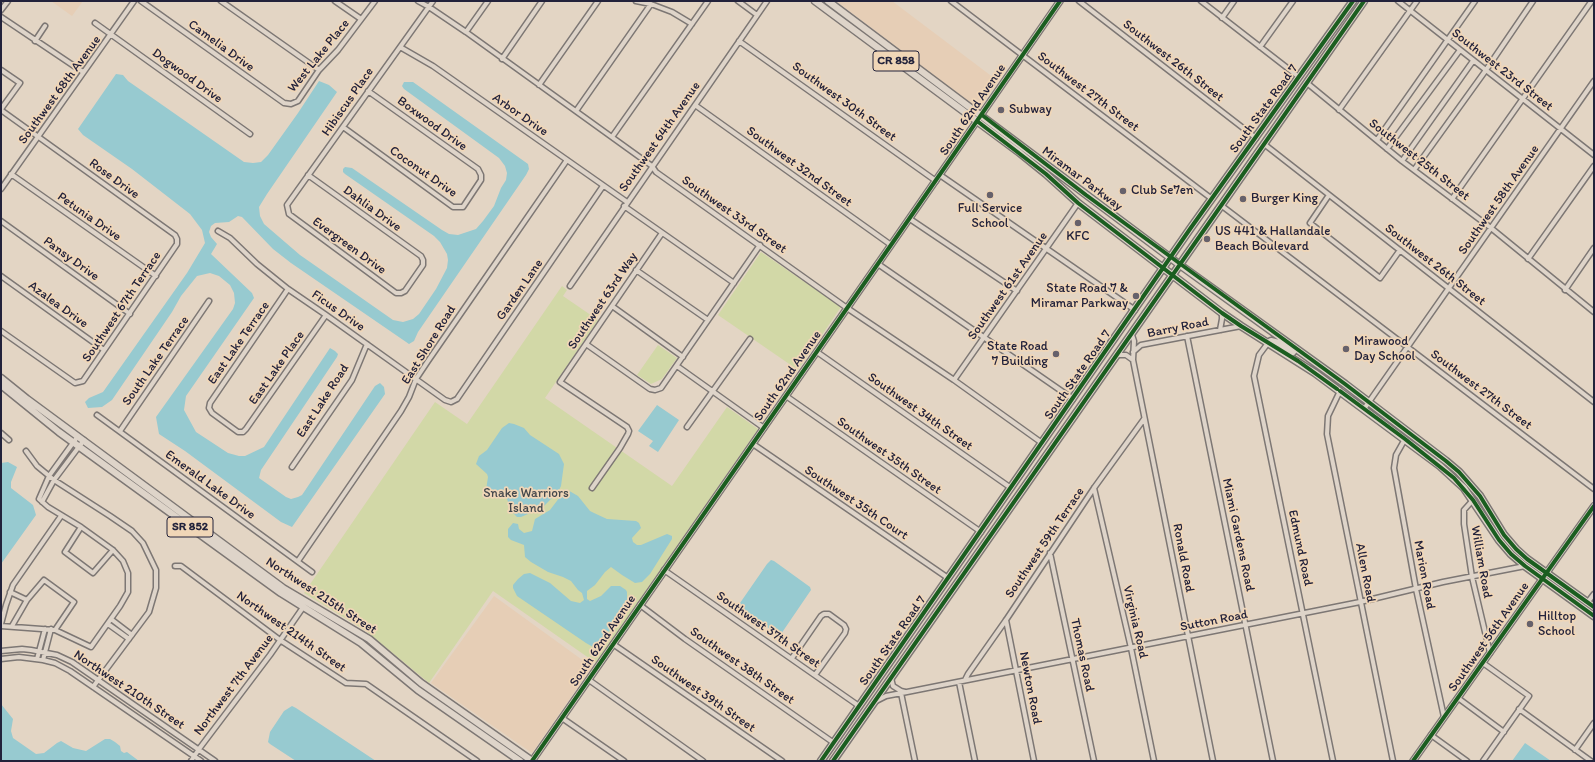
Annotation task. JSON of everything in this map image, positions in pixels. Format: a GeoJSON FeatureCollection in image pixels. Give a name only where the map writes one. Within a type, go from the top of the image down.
{"type":"FeatureCollection","features":[{"type":"Feature","properties":{"kind":"main road","name":"Miramar Parkway"},"geometry":{"type":"LineString","coordinates":[[815,1],[977,121],[1046,174],[1078,203],[1222,313],[1298,361],[1420,450]]}},
{"type":"Feature","properties":{"kind":"main road","name":"Miramar Parkway"},"geometry":{"type":"LineString","coordinates":[[828,1],[982,115],[1180,265],[1324,369]]}},
{"type":"Feature","properties":{"kind":"main road","name":"South State Road 7"},"geometry":{"type":"LineString","coordinates":[[821,761],[1212,199],[1353,1]]}},
{"type":"Feature","properties":{"kind":"main road","name":"South State Road 7"},"geometry":{"type":"LineString","coordinates":[[833,761],[1084,401],[1117,355],[1133,338],[1180,265],[1364,1]]}},
{"type":"Feature","properties":{"kind":"main road"},"geometry":{"type":"LineString","coordinates":[[851,28],[859,30],[870,38],[877,38]]}},
{"type":"Feature","properties":{"kind":"main road"},"geometry":{"type":"LineString","coordinates":[[1307,65],[1305,76],[1307,83]]}},
{"type":"Feature","properties":{"kind":"main road"},"geometry":{"type":"LineString","coordinates":[[1298,94],[1301,84],[1299,77]]}},
{"type":"Feature","properties":{"kind":"main road"},"geometry":{"type":"LineString","coordinates":[[1268,343],[1279,343],[1304,360],[1324,369],[1446,461],[1464,477],[1480,496],[1504,535],[1516,549],[1527,559],[1594,608]]}},
{"type":"Feature","properties":{"kind":"main road","name":"Northwest 215th Street"},"geometry":{"type":"LineString","coordinates":[[1,378],[27,399],[277,583],[304,605],[369,639],[421,683],[532,761]]}},
{"type":"Feature","properties":{"kind":"main road"},"geometry":{"type":"LineString","coordinates":[[1084,383],[1082,393],[1084,401]]}},
{"type":"Feature","properties":{"kind":"main road","name":"Northwest 215th Street"},"geometry":{"type":"LineString","coordinates":[[1,385],[76,444],[304,605],[361,643],[418,690],[520,761]]}},
{"type":"Feature","properties":{"kind":"main road"},"geometry":{"type":"LineString","coordinates":[[1073,399],[1075,407],[1074,416]]}},
{"type":"Feature","properties":{"kind":"main road"},"geometry":{"type":"LineString","coordinates":[[1420,450],[1434,456],[1458,477],[1464,477]]}},
{"type":"Feature","properties":{"kind":"main road"},"geometry":{"type":"LineString","coordinates":[[1420,450],[1454,478],[1473,500],[1499,540],[1511,554],[1542,579],[1594,616]]}},
{"type":"Feature","properties":{"kind":"main road"},"geometry":{"type":"LineString","coordinates":[[1473,500],[1486,507]]}},
{"type":"Feature","properties":{"kind":"main road"},"geometry":{"type":"LineString","coordinates":[[991,534],[989,525],[992,516]]}},
{"type":"Feature","properties":{"kind":"main road"},"geometry":{"type":"LineString","coordinates":[[981,532],[981,549]]}},
{"type":"Feature","properties":{"kind":"main road"},"geometry":{"type":"LineString","coordinates":[[842,748],[840,739],[844,728]]}},
{"type":"Feature","properties":{"kind":"main road"},"geometry":{"type":"LineString","coordinates":[[833,761],[836,751],[834,743]]}},
{"type":"Feature","properties":{"kind":"street"},"geometry":{"type":"LineString","coordinates":[[1,10],[8,1]]}},
{"type":"Feature","properties":{"kind":"street","name":"Southwest 68th Avenue"},"geometry":{"type":"LineString","coordinates":[[1,189],[83,72],[112,35],[134,1]]}},
{"type":"Feature","properties":{"kind":"street","name":"Camelia Drive"},"geometry":{"type":"LineString","coordinates":[[141,1],[284,103],[291,104]]}},
{"type":"Feature","properties":{"kind":"street"},"geometry":{"type":"LineString","coordinates":[[221,1],[319,70]]}},
{"type":"Feature","properties":{"kind":"street"},"geometry":{"type":"LineString","coordinates":[[335,1],[361,19]]}},
{"type":"Feature","properties":{"kind":"street","name":"West Lake Place"},"geometry":{"type":"LineString","coordinates":[[291,104],[298,101],[319,70],[338,50],[375,1]]}},
{"type":"Feature","properties":{"kind":"street","name":"Southwest 33rd Street"},"geometry":{"type":"LineString","coordinates":[[418,1],[429,6],[466,32],[652,166],[656,172],[1042,443]]}},
{"type":"Feature","properties":{"kind":"street","name":"Hibiscus Place"},"geometry":{"type":"LineString","coordinates":[[288,211],[287,205],[432,1]]}},
{"type":"Feature","properties":{"kind":"street"},"geometry":{"type":"LineString","coordinates":[[466,32],[488,1]]}},
{"type":"Feature","properties":{"kind":"street"},"geometry":{"type":"LineString","coordinates":[[502,59],[542,1]]}},
{"type":"Feature","properties":{"kind":"street"},"geometry":{"type":"LineString","coordinates":[[539,85],[598,1]]}},
{"type":"Feature","properties":{"kind":"street"},"geometry":{"type":"LineString","coordinates":[[636,1],[651,4],[672,12],[692,24]]}},
{"type":"Feature","properties":{"kind":"street"},"geometry":{"type":"LineString","coordinates":[[612,137],[708,1]]}},
{"type":"Feature","properties":{"kind":"street"},"geometry":{"type":"LineString","coordinates":[[738,1],[757,15]]}},
{"type":"Feature","properties":{"kind":"street","name":"Southwest 64th Avenue"},"geometry":{"type":"LineString","coordinates":[[570,286],[767,1]]}},
{"type":"Feature","properties":{"kind":"street","name":"Southwest 27th Street"},"geometry":{"type":"LineString","coordinates":[[951,1],[1212,199]]}},
{"type":"Feature","properties":{"kind":"street","name":"South 62nd Avenue"},"geometry":{"type":"LineString","coordinates":[[532,761],[892,245],[1060,1]]}},
{"type":"Feature","properties":{"kind":"street","name":"Southwest 26th Street"},"geometry":{"type":"LineString","coordinates":[[1079,1],[1256,138]]}},
{"type":"Feature","properties":{"kind":"street"},"geometry":{"type":"LineString","coordinates":[[1201,1],[1299,77]]}},
{"type":"Feature","properties":{"kind":"street"},"geometry":{"type":"LineString","coordinates":[[1222,18],[1234,1]]}},
{"type":"Feature","properties":{"kind":"street"},"geometry":{"type":"LineString","coordinates":[[1260,47],[1293,1]]}},
{"type":"Feature","properties":{"kind":"street","name":"Southwest 23rd Street"},"geometry":{"type":"LineString","coordinates":[[1398,1],[1594,155]]}},
{"type":"Feature","properties":{"kind":"street"},"geometry":{"type":"LineString","coordinates":[[1339,110],[1417,1]]}},
{"type":"Feature","properties":{"kind":"street"},"geometry":{"type":"LineString","coordinates":[[1377,140],[1475,1]]}},
{"type":"Feature","properties":{"kind":"street"},"geometry":{"type":"LineString","coordinates":[[1414,170],[1486,70],[1533,1]]}},
{"type":"Feature","properties":{"kind":"street"},"geometry":{"type":"LineString","coordinates":[[1452,199],[1592,2]]}},
{"type":"Feature","properties":{"kind":"street"},"geometry":{"type":"LineString","coordinates":[[576,111],[651,4]]}},
{"type":"Feature","properties":{"kind":"street"},"geometry":{"type":"LineString","coordinates":[[1,17],[83,72]]}},
{"type":"Feature","properties":{"kind":"street"},"geometry":{"type":"LineString","coordinates":[[95,23],[112,35]]}},
{"type":"Feature","properties":{"kind":"street"},"geometry":{"type":"LineString","coordinates":[[36,41],[45,26]]}},
{"type":"Feature","properties":{"kind":"street","name":"Dogwood Drive"},"geometry":{"type":"LineString","coordinates":[[112,35],[250,134]]}},
{"type":"Feature","properties":{"kind":"street","name":"Southwest 30th Street"},"geometry":{"type":"LineString","coordinates":[[739,40],[936,181]]}},
{"type":"Feature","properties":{"kind":"street","name":"Arbor Drive"},"geometry":{"type":"LineString","coordinates":[[400,46],[434,66],[567,160],[626,204]]}},
{"type":"Feature","properties":{"kind":"street"},"geometry":{"type":"LineString","coordinates":[[1387,149],[1460,50]]}},
{"type":"Feature","properties":{"kind":"street"},"geometry":{"type":"LineString","coordinates":[[1402,161],[1474,60]]}},
{"type":"Feature","properties":{"kind":"street"},"geometry":{"type":"LineString","coordinates":[[1,70],[20,83],[1,109],[38,137]]}},
{"type":"Feature","properties":{"kind":"street","name":"Southwest 58th Avenue"},"geometry":{"type":"LineString","coordinates":[[1364,409],[1594,81]]}},
{"type":"Feature","properties":{"kind":"street","name":"Southwest 25th Street"},"geometry":{"type":"LineString","coordinates":[[1307,83],[1402,161],[1491,228],[1565,290],[1594,312]]}},
{"type":"Feature","properties":{"kind":"street","name":"Boxwood Drive"},"geometry":{"type":"LineString","coordinates":[[368,91],[478,169],[481,175]]}},
{"type":"Feature","properties":{"kind":"street","name":"Southwest 32nd Street"},"geometry":{"type":"LineString","coordinates":[[695,105],[892,245]]}},
{"type":"Feature","properties":{"kind":"street","name":"Coconut Drive"},"geometry":{"type":"LineString","coordinates":[[343,127],[453,206],[463,207],[482,180],[481,175]]}},
{"type":"Feature","properties":{"kind":"street","name":"Rose Drive"},"geometry":{"type":"LineString","coordinates":[[38,137],[175,235],[177,239]]}},
{"type":"Feature","properties":{"kind":"street","name":"Southwest 26th Street"},"geometry":{"type":"LineString","coordinates":[[1264,144],[1594,402]]}},
{"type":"Feature","properties":{"kind":"street","name":"East Shore Road"},"geometry":{"type":"LineString","coordinates":[[298,561],[401,412],[416,379],[567,160]]}},
{"type":"Feature","properties":{"kind":"street"},"geometry":{"type":"LineString","coordinates":[[1528,259],[1594,166]]}},
{"type":"Feature","properties":{"kind":"street","name":"Petunia Drive"},"geometry":{"type":"LineString","coordinates":[[12,174],[156,276]]}},
{"type":"Feature","properties":{"kind":"street","name":"Dahlia Drive"},"geometry":{"type":"LineString","coordinates":[[308,175],[421,256],[423,265],[405,291],[401,293]]}},
{"type":"Feature","properties":{"kind":"street"},"geometry":{"type":"LineString","coordinates":[[940,175],[1135,310]]}},
{"type":"Feature","properties":{"kind":"street","name":"Garden Lane"},"geometry":{"type":"LineString","coordinates":[[451,402],[456,399],[603,186]]}},
{"type":"Feature","properties":{"kind":"street"},"geometry":{"type":"LineString","coordinates":[[1329,195],[1310,223],[1380,278],[1400,250]]}},
{"type":"Feature","properties":{"kind":"street","name":"Southwest 61st Avenue"},"geometry":{"type":"LineString","coordinates":[[954,380],[1078,203]]}},
{"type":"Feature","properties":{"kind":"street"},"geometry":{"type":"LineString","coordinates":[[626,204],[662,233],[734,283]]}},
{"type":"Feature","properties":{"kind":"street","name":"Southwest 27th Street"},"geometry":{"type":"LineString","coordinates":[[1222,206],[1594,489]]}},
{"type":"Feature","properties":{"kind":"street","name":"Evergreen Drive"},"geometry":{"type":"LineString","coordinates":[[288,211],[289,214],[396,293],[401,293]]}},
{"type":"Feature","properties":{"kind":"street"},"geometry":{"type":"LineString","coordinates":[[910,219],[1017,291]]}},
{"type":"Feature","properties":{"kind":"street","name":"Pansy Drive"},"geometry":{"type":"LineString","coordinates":[[1,221],[130,314]]}},
{"type":"Feature","properties":{"kind":"street","name":"Ficus Drive"},"geometry":{"type":"LineString","coordinates":[[218,231],[230,238],[257,264],[288,289],[326,314],[445,400],[451,402]]}},
{"type":"Feature","properties":{"kind":"street","name":"Southwest 63rd Way"},"geometry":{"type":"LineString","coordinates":[[592,488],[620,448],[628,434],[627,427],[560,382],[662,233]]}},
{"type":"Feature","properties":{"kind":"street","name":"Southwest 67th Terrace"},"geometry":{"type":"LineString","coordinates":[[1,331],[75,383],[83,382],[156,276],[177,244],[177,239]]}},
{"type":"Feature","properties":{"kind":"street"},"geometry":{"type":"LineString","coordinates":[[586,344],[650,389],[655,390],[661,388],[760,245]]}},
{"type":"Feature","properties":{"kind":"street"},"geometry":{"type":"LineString","coordinates":[[1565,290],[1594,248]]}},
{"type":"Feature","properties":{"kind":"street"},"geometry":{"type":"LineString","coordinates":[[878,264],[1073,399]]}},
{"type":"Feature","properties":{"kind":"street"},"geometry":{"type":"LineString","coordinates":[[636,270],[708,320]]}},
{"type":"Feature","properties":{"kind":"street","name":"Azalea Drive"},"geometry":{"type":"LineString","coordinates":[[1,276],[104,350]]}},
{"type":"Feature","properties":{"kind":"street","name":"East Lake Terrace"},"geometry":{"type":"LineString","coordinates":[[243,432],[238,432],[212,413],[209,408],[210,403],[288,289]]}},
{"type":"Feature","properties":{"kind":"street","name":"South Lake Terrace"},"geometry":{"type":"LineString","coordinates":[[120,431],[209,301]]}},
{"type":"Feature","properties":{"kind":"street"},"geometry":{"type":"LineString","coordinates":[[612,306],[683,357]]}},
{"type":"Feature","properties":{"kind":"street","name":"Barry Road"},"geometry":{"type":"LineString","coordinates":[[1220,330],[1222,313]]}},
{"type":"Feature","properties":{"kind":"street","name":"East Lake Place"},"geometry":{"type":"LineString","coordinates":[[243,432],[326,314]]}},
{"type":"Feature","properties":{"kind":"street","name":"Barry Road"},"geometry":{"type":"LineString","coordinates":[[1133,352],[1141,345],[1241,326]]}},
{"type":"Feature","properties":{"kind":"street","name":"Miami Gardens Road"},"geometry":{"type":"LineString","coordinates":[[1187,336],[1273,761]]}},
{"type":"Feature","properties":{"kind":"street","name":"Barry Road"},"geometry":{"type":"LineString","coordinates":[[1133,338],[1141,345]]}},
{"type":"Feature","properties":{"kind":"street","name":"Ronald Road"},"geometry":{"type":"LineString","coordinates":[[1133,338],[1133,360],[1144,419],[1213,761]]}},
{"type":"Feature","properties":{"kind":"street"},"geometry":{"type":"LineString","coordinates":[[687,427],[750,339]]}},
{"type":"Feature","properties":{"kind":"street","name":"Edmund Road"},"geometry":{"type":"LineString","coordinates":[[1268,343],[1259,355],[1254,376],[1333,761]]}},
{"type":"Feature","properties":{"kind":"street","name":"East Lake Road"},"geometry":{"type":"LineString","coordinates":[[292,467],[352,380],[367,344]]}},
{"type":"Feature","properties":{"kind":"street","name":"Southwest 34th Street"},"geometry":{"type":"LineString","coordinates":[[817,352],[1011,488]]}},
{"type":"Feature","properties":{"kind":"street"},"geometry":{"type":"LineString","coordinates":[[1117,355],[1128,356],[1133,360]]}},
{"type":"Feature","properties":{"kind":"street"},"geometry":{"type":"LineString","coordinates":[[677,366],[764,428]]}},
{"type":"Feature","properties":{"kind":"street","name":"Allen Road"},"geometry":{"type":"LineString","coordinates":[[1340,391],[1328,416],[1327,434],[1393,761]]}},
{"type":"Feature","properties":{"kind":"street","name":"Southwest 35th Street"},"geometry":{"type":"LineString","coordinates":[[786,396],[981,532]]}},
{"type":"Feature","properties":{"kind":"street","name":"Emerald Lake Drive"},"geometry":{"type":"LineString","coordinates":[[97,415],[312,572]]}},
{"type":"Feature","properties":{"kind":"street","name":"Southwest 59th Terrace"},"geometry":{"type":"LineString","coordinates":[[965,680],[1094,488],[1144,419]]}},
{"type":"Feature","properties":{"kind":"street"},"geometry":{"type":"LineString","coordinates":[[1,433],[9,440]]}},
{"type":"Feature","properties":{"kind":"street"},"geometry":{"type":"LineString","coordinates":[[42,502],[76,444],[78,436]]}},
{"type":"Feature","properties":{"kind":"street","name":"Marion Road"},"geometry":{"type":"LineString","coordinates":[[1405,439],[1396,455],[1394,468],[1416,590],[1444,717]]}},
{"type":"Feature","properties":{"kind":"street"},"geometry":{"type":"LineString","coordinates":[[61,516],[13,585],[1,625],[53,630],[91,647],[111,620],[128,592],[128,573],[123,561],[113,550],[81,527],[61,516],[42,502],[39,497],[49,476],[76,444],[84,440]]}},
{"type":"Feature","properties":{"kind":"street","name":"Southwest 35th Court"},"geometry":{"type":"LineString","coordinates":[[753,444],[948,578]]}},
{"type":"Feature","properties":{"kind":"street"},"geometry":{"type":"LineString","coordinates":[[26,452],[37,466],[54,480],[132,531],[142,543],[156,570],[156,588],[149,612],[93,687]]}},
{"type":"Feature","properties":{"kind":"street","name":"Virginia Road"},"geometry":{"type":"LineString","coordinates":[[1094,488],[1131,648],[1154,761]]}},
{"type":"Feature","properties":{"kind":"street","name":"William Road"},"geometry":{"type":"LineString","coordinates":[[1473,500],[1464,510],[1464,524],[1472,577],[1490,653]]}},
{"type":"Feature","properties":{"kind":"street","name":"Southwest 56th Avenue"},"geometry":{"type":"LineString","coordinates":[[1413,761],[1594,506]]}},
{"type":"Feature","properties":{"kind":"street"},"geometry":{"type":"LineString","coordinates":[[81,527],[65,552],[93,573],[113,550]]}},
{"type":"Feature","properties":{"kind":"street","name":"Thomas Road"},"geometry":{"type":"LineString","coordinates":[[1050,553],[1074,659],[1094,761]]}},
{"type":"Feature","properties":{"kind":"street","name":"Northwest 214th Street"},"geometry":{"type":"LineString","coordinates":[[175,566],[181,566],[280,640],[346,683],[366,684],[477,761]]}},
{"type":"Feature","properties":{"kind":"street","name":"Sutton Road"},"geometry":{"type":"LineString","coordinates":[[874,702],[886,696],[1360,602],[1525,566]]}},
{"type":"Feature","properties":{"kind":"street","name":"Southwest 37th Street"},"geometry":{"type":"LineString","coordinates":[[664,570],[859,706]]}},
{"type":"Feature","properties":{"kind":"street"},"geometry":{"type":"LineString","coordinates":[[12,626],[28,600],[44,580],[74,602],[53,630],[43,660]]}},
{"type":"Feature","properties":{"kind":"street"},"geometry":{"type":"LineString","coordinates":[[10,592],[28,600]]}},
{"type":"Feature","properties":{"kind":"street"},"geometry":{"type":"LineString","coordinates":[[1587,603],[1594,594]]}},
{"type":"Feature","properties":{"kind":"street","name":"Northwest 7th Avenue"},"geometry":{"type":"LineString","coordinates":[[191,761],[304,605]]}},
{"type":"Feature","properties":{"kind":"street","name":"Southwest 38th Street"},"geometry":{"type":"LineString","coordinates":[[640,605],[685,639],[834,743]]}},
{"type":"Feature","properties":{"kind":"street"},"geometry":{"type":"LineString","coordinates":[[792,658],[821,616],[824,614],[829,614],[844,625],[846,629],[845,633],[815,675]]}},
{"type":"Feature","properties":{"kind":"street"},"geometry":{"type":"LineString","coordinates":[[111,620],[132,635]]}},
{"type":"Feature","properties":{"kind":"street","name":"Newton Road"},"geometry":{"type":"LineString","coordinates":[[1006,620],[1034,761]]}},
{"type":"Feature","properties":{"kind":"street"},"geometry":{"type":"LineString","coordinates":[[108,624],[129,639]]}},
{"type":"Feature","properties":{"kind":"street"},"geometry":{"type":"LineString","coordinates":[[37,659],[45,629]]}},
{"type":"Feature","properties":{"kind":"street","name":"Southwest 39th Street"},"geometry":{"type":"LineString","coordinates":[[613,644],[782,761]]}},
{"type":"Feature","properties":{"kind":"street","name":"Northwest 210th Street"},"geometry":{"type":"LineString","coordinates":[[1,651],[22,649],[39,651],[72,662],[199,748],[215,761]]}},
{"type":"Feature","properties":{"kind":"street","name":"Northwest 210th Street"},"geometry":{"type":"LineString","coordinates":[[1,659],[20,657],[55,663],[70,671],[201,761]]}},
{"type":"Feature","properties":{"kind":"street"},"geometry":{"type":"LineString","coordinates":[[1483,663],[1529,696],[1483,761]]}},
{"type":"Feature","properties":{"kind":"street"},"geometry":{"type":"LineString","coordinates":[[891,678],[893,686],[901,691],[907,692]]}},
{"type":"Feature","properties":{"kind":"street"},"geometry":{"type":"LineString","coordinates":[[589,680],[703,761]]}},
{"type":"Feature","properties":{"kind":"street"},"geometry":{"type":"LineString","coordinates":[[958,682],[975,761]]}},
{"type":"Feature","properties":{"kind":"street"},"geometry":{"type":"LineString","coordinates":[[901,693],[915,761]]}},
{"type":"Feature","properties":{"kind":"street"},"geometry":{"type":"LineString","coordinates":[[1458,698],[1504,732]]}},
{"type":"Feature","properties":{"kind":"street"},"geometry":{"type":"LineString","coordinates":[[1519,709],[1592,761]]}},
{"type":"Feature","properties":{"kind":"street"},"geometry":{"type":"LineString","coordinates":[[562,718],[624,761]]}},
{"type":"Feature","properties":{"kind":"street"},"geometry":{"type":"LineString","coordinates":[[1575,750],[1594,724]]}},
{"type":"Feature","properties":{"kind":"street"},"geometry":{"type":"LineString","coordinates":[[1431,735],[1467,761]]}},
{"type":"Feature","properties":{"kind":"shaded area"},"geometry":{"type":"Polygon","coordinates":[[[51,1],[83,1],[72,16],[51,1]]]}},
{"type":"Feature","properties":{"kind":"shaded area"},"geometry":{"type":"Polygon","coordinates":[[[836,1],[892,1],[998,81],[979,109],[836,1]]]}},
{"type":"Feature","properties":{"kind":"shaded area"},"geometry":{"type":"Polygon","coordinates":[[[494,596],[592,667],[532,753],[431,683],[494,596]]]}},
{"type":"Feature","properties":{"kind":"green space"},"geometry":{"type":"Polygon","coordinates":[[[761,252],[841,307],[798,370],[718,315],[761,252]]]}},
{"type":"Feature","properties":{"kind":"green space","name":"Snake Warriors Island"},"geometry":{"type":"Polygon","coordinates":[[[562,286],[567,290],[563,296],[598,320],[545,398],[672,486],[727,407],[758,429],[596,663],[493,591],[429,683],[366,631],[304,593],[435,402],[467,424],[562,286]]]}},
{"type":"Feature","properties":{"kind":"green space"},"geometry":{"type":"Polygon","coordinates":[[[658,345],[677,358],[662,379],[651,384],[637,375],[658,345]]]}},
{"type":"Feature","properties":{"kind":"water"},"geometry":{"type":"Polygon","coordinates":[[[116,74],[123,75],[128,81],[244,162],[253,163],[261,162],[268,155],[319,81],[329,85],[337,92],[267,194],[259,207],[260,216],[264,224],[300,255],[393,320],[403,322],[413,319],[419,314],[436,289],[447,268],[447,254],[440,242],[434,236],[345,174],[343,169],[345,167],[352,168],[442,230],[449,234],[458,235],[476,229],[483,221],[494,206],[506,180],[507,173],[505,166],[499,158],[404,89],[402,86],[404,82],[413,82],[528,164],[529,169],[526,175],[418,332],[414,341],[409,344],[291,263],[273,249],[242,217],[238,216],[229,222],[215,223],[211,226],[209,232],[217,244],[211,254],[252,293],[254,298],[186,396],[184,410],[196,432],[228,453],[239,456],[245,456],[264,447],[330,348],[335,351],[338,354],[337,357],[261,470],[259,478],[291,499],[302,495],[375,386],[380,383],[384,387],[385,394],[292,527],[281,522],[185,451],[159,434],[156,417],[233,309],[235,303],[234,293],[230,285],[219,276],[210,273],[197,276],[181,296],[172,312],[112,400],[102,407],[88,408],[85,402],[89,398],[103,392],[187,273],[205,243],[202,230],[190,214],[132,169],[83,135],[78,129],[116,74]]]}},
{"type":"Feature","properties":{"kind":"water"},"geometry":{"type":"Polygon","coordinates":[[[657,405],[679,420],[658,452],[649,446],[653,441],[638,431],[657,405]]]}},
{"type":"Feature","properties":{"kind":"water"},"geometry":{"type":"Polygon","coordinates":[[[509,423],[524,428],[530,435],[559,454],[564,464],[561,486],[558,492],[542,508],[521,517],[517,517],[513,513],[506,497],[488,495],[486,490],[487,474],[476,464],[479,456],[487,450],[502,428],[509,423]]]}},
{"type":"Feature","properties":{"kind":"water"},"geometry":{"type":"Polygon","coordinates":[[[8,462],[17,467],[11,482],[11,488],[33,505],[36,515],[1,564],[1,463],[8,462]]]}},
{"type":"Feature","properties":{"kind":"water"},"geometry":{"type":"Polygon","coordinates":[[[566,489],[578,496],[590,511],[594,513],[607,519],[636,521],[639,523],[641,528],[632,538],[633,542],[637,545],[641,545],[667,534],[672,536],[672,539],[650,574],[642,582],[635,583],[611,567],[595,585],[587,591],[587,599],[590,601],[601,596],[611,586],[620,586],[627,592],[627,608],[622,614],[619,615],[610,630],[596,647],[586,643],[517,596],[513,588],[513,585],[518,579],[524,574],[530,573],[550,583],[571,601],[580,603],[584,600],[582,593],[571,581],[548,572],[531,562],[525,557],[524,545],[511,540],[508,537],[508,529],[513,523],[518,524],[519,529],[524,533],[532,531],[535,519],[550,510],[566,489]]]}},
{"type":"Feature","properties":{"kind":"water"},"geometry":{"type":"Polygon","coordinates":[[[771,560],[810,587],[811,590],[781,634],[777,634],[740,607],[740,603],[771,560]]]}},
{"type":"Feature","properties":{"kind":"water"},"geometry":{"type":"Polygon","coordinates":[[[1,704],[13,719],[11,731],[13,738],[36,754],[44,753],[61,741],[73,748],[86,751],[105,739],[110,739],[120,746],[121,751],[124,753],[127,752],[139,761],[1,761],[1,704]]]}},
{"type":"Feature","properties":{"kind":"water"},"geometry":{"type":"Polygon","coordinates":[[[292,706],[376,761],[296,761],[270,744],[268,742],[270,732],[284,711],[292,706]]]}},
{"type":"Feature","properties":{"kind":"water"},"geometry":{"type":"Polygon","coordinates":[[[1525,743],[1551,761],[1512,761],[1525,743]]]}},
{"type":"Feature","properties":{"kind":"cycle path"},"geometry":{"type":"LineString","coordinates":[[532,761],[1060,1]]}},
{"type":"Feature","properties":{"kind":"cycle path"},"geometry":{"type":"LineString","coordinates":[[821,761],[1190,229],[1353,1]]}},
{"type":"Feature","properties":{"kind":"cycle path"},"geometry":{"type":"LineString","coordinates":[[833,761],[1364,1]]}},
{"type":"Feature","properties":{"kind":"cycle path"},"geometry":{"type":"LineString","coordinates":[[982,115],[1086,195],[1345,384],[1446,461],[1459,472],[1480,496],[1504,535],[1516,549],[1527,559],[1594,607]]}},
{"type":"Feature","properties":{"kind":"cycle path"},"geometry":{"type":"LineString","coordinates":[[977,121],[1046,174],[1078,203],[1222,313],[1298,361],[1337,389]]}},
{"type":"Feature","properties":{"kind":"cycle path"},"geometry":{"type":"LineString","coordinates":[[1340,391],[1405,439],[1454,478],[1473,500],[1499,540],[1511,554],[1525,566],[1594,616]]}},
{"type":"Feature","properties":{"kind":"cycle path"},"geometry":{"type":"LineString","coordinates":[[1413,761],[1594,506]]}},
{"type":"Feature","properties":{"kind":"place","name":"Subway"},"geometry":{"type":"Point","coordinates":[1001,110]}},
{"type":"Feature","properties":{"kind":"place","name":"Club Se7en"},"geometry":{"type":"Point","coordinates":[1123,191]}},
{"type":"Feature","properties":{"kind":"place","name":"Full Service School"},"geometry":{"type":"Point","coordinates":[990,195]}},
{"type":"Feature","properties":{"kind":"place","name":"Burger King"},"geometry":{"type":"Point","coordinates":[1243,199]}},
{"type":"Feature","properties":{"kind":"place","name":"KFC"},"geometry":{"type":"Point","coordinates":[1078,223]}},
{"type":"Feature","properties":{"kind":"place","name":"US 441 & Hallandale Beach Boulevard"},"geometry":{"type":"Point","coordinates":[1207,239]}},
{"type":"Feature","properties":{"kind":"place","name":"State Road 7 & Miramar Parkway"},"geometry":{"type":"Point","coordinates":[1136,296]}},
{"type":"Feature","properties":{"kind":"place","name":"Mirawood Day School"},"geometry":{"type":"Point","coordinates":[1346,349]}},
{"type":"Feature","properties":{"kind":"place","name":"State Road 7 Building"},"geometry":{"type":"Point","coordinates":[1056,354]}},
{"type":"Feature","properties":{"kind":"place","name":"Hilltop School"},"geometry":{"type":"Point","coordinates":[1530,624]}}]}
